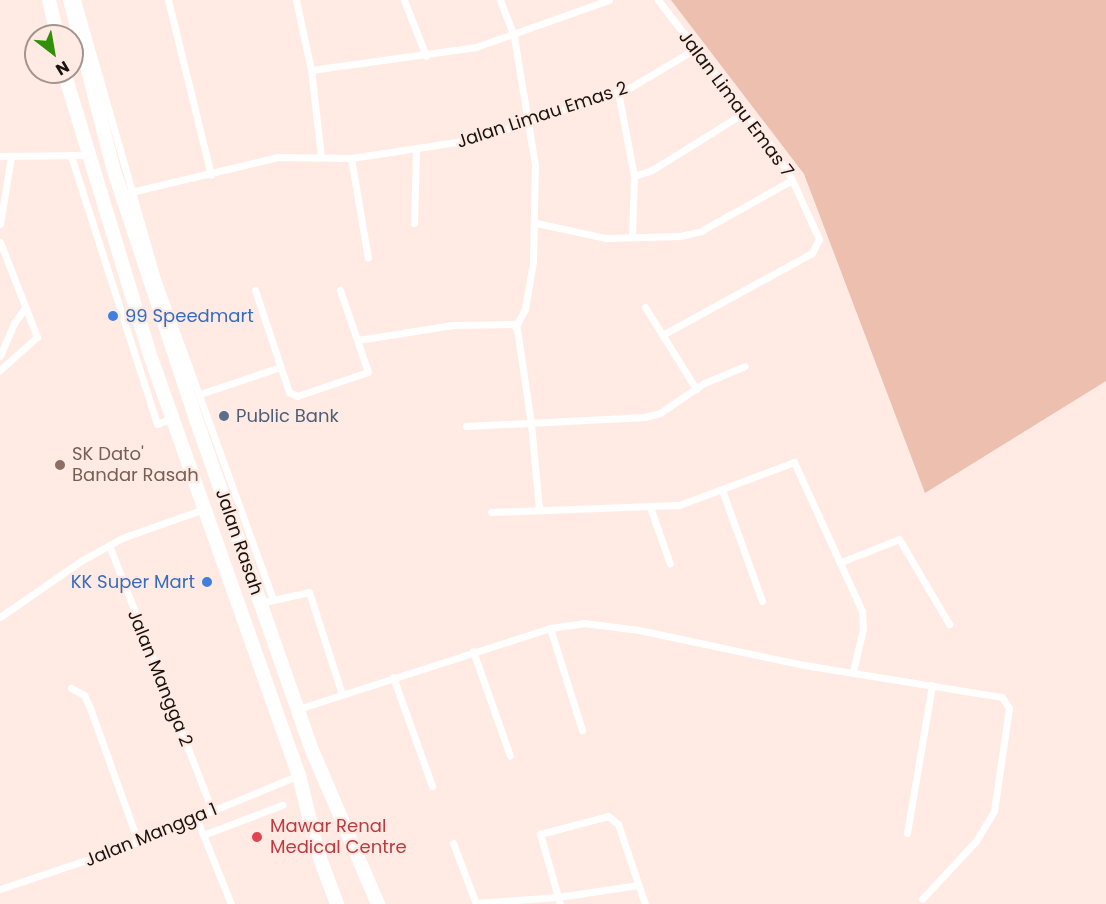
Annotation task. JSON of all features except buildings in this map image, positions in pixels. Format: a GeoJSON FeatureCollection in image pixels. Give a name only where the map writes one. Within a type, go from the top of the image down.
{"type":"FeatureCollection","features":[{"type":"Feature","properties":{"kind":"highway"},"geometry":{"type":"LineString","coordinates":[[49,0],[54,24]]}},
{"type":"Feature","properties":{"kind":"highway","name":"Jalan Rasah"},"geometry":{"type":"LineString","coordinates":[[70,0],[120,190],[266,601],[298,708],[378,904]]}},
{"type":"Feature","properties":{"kind":"highway","name":"Jalan Rasah"},"geometry":{"type":"LineString","coordinates":[[67,84],[87,155],[150,355],[300,775],[318,850],[337,904]]}},
{"type":"Feature","properties":{"kind":"street"},"geometry":{"type":"LineString","coordinates":[[78,0],[131,192],[200,394],[266,601],[303,591],[311,595],[342,694]]}},
{"type":"Feature","properties":{"kind":"street"},"geometry":{"type":"LineString","coordinates":[[168,0],[211,175]]}},
{"type":"Feature","properties":{"kind":"street"},"geometry":{"type":"LineString","coordinates":[[296,0],[311,70],[321,156]]}},
{"type":"Feature","properties":{"kind":"street"},"geometry":{"type":"LineString","coordinates":[[404,0],[426,56]]}},
{"type":"Feature","properties":{"kind":"street"},"geometry":{"type":"LineString","coordinates":[[500,0],[514,37],[530,122],[536,223],[525,309],[516,326],[531,424],[539,508]]}},
{"type":"Feature","properties":{"kind":"street"},"geometry":{"type":"LineString","coordinates":[[311,70],[426,56],[514,37],[609,0]]}},
{"type":"Feature","properties":{"kind":"street","name":"Jalan Limau Emas 7"},"geometry":{"type":"LineString","coordinates":[[658,0],[745,112],[792,180],[819,239],[818,246],[662,335]]}},
{"type":"Feature","properties":{"kind":"street","name":"Jalan Limau Emas 2"},"geometry":{"type":"LineString","coordinates":[[131,192],[211,175],[278,157],[351,158],[416,151],[477,139],[618,93],[695,49]]}},
{"type":"Feature","properties":{"kind":"street"},"geometry":{"type":"LineString","coordinates":[[618,93],[634,176],[632,237]]}},
{"type":"Feature","properties":{"kind":"street"},"geometry":{"type":"LineString","coordinates":[[634,176],[647,173],[745,112]]}},
{"type":"Feature","properties":{"kind":"street"},"geometry":{"type":"LineString","coordinates":[[414,223],[416,151]]}},
{"type":"Feature","properties":{"kind":"street"},"geometry":{"type":"LineString","coordinates":[[0,156],[87,155]]}},
{"type":"Feature","properties":{"kind":"street"},"geometry":{"type":"LineString","coordinates":[[71,156],[134,360],[157,424],[172,418]]}},
{"type":"Feature","properties":{"kind":"street"},"geometry":{"type":"LineString","coordinates":[[0,224],[11,157]]}},
{"type":"Feature","properties":{"kind":"street"},"geometry":{"type":"LineString","coordinates":[[351,158],[368,258]]}},
{"type":"Feature","properties":{"kind":"street"},"geometry":{"type":"LineString","coordinates":[[536,223],[595,236],[680,236],[701,231],[792,180]]}},
{"type":"Feature","properties":{"kind":"street"},"geometry":{"type":"LineString","coordinates":[[0,242],[1,254],[38,337],[0,370]]}},
{"type":"Feature","properties":{"kind":"street"},"geometry":{"type":"LineString","coordinates":[[255,291],[289,392],[297,396],[365,374],[369,368],[340,290]]}},
{"type":"Feature","properties":{"kind":"street"},"geometry":{"type":"LineString","coordinates":[[645,307],[696,389]]}},
{"type":"Feature","properties":{"kind":"street"},"geometry":{"type":"LineString","coordinates":[[0,356],[18,315],[25,308]]}},
{"type":"Feature","properties":{"kind":"street"},"geometry":{"type":"LineString","coordinates":[[358,340],[453,326],[507,321],[516,326]]}},
{"type":"Feature","properties":{"kind":"street"},"geometry":{"type":"LineString","coordinates":[[134,360],[150,355]]}},
{"type":"Feature","properties":{"kind":"street"},"geometry":{"type":"LineString","coordinates":[[465,426],[645,417],[660,413],[696,389],[745,366]]}},
{"type":"Feature","properties":{"kind":"street"},"geometry":{"type":"LineString","coordinates":[[200,394],[280,367]]}},
{"type":"Feature","properties":{"kind":"street"},"geometry":{"type":"LineString","coordinates":[[492,512],[539,508],[679,505],[794,462],[841,562],[864,622],[853,671]]}},
{"type":"Feature","properties":{"kind":"street"},"geometry":{"type":"LineString","coordinates":[[722,490],[762,601]]}},
{"type":"Feature","properties":{"kind":"street"},"geometry":{"type":"LineString","coordinates":[[651,507],[670,564]]}},
{"type":"Feature","properties":{"kind":"street"},"geometry":{"type":"LineString","coordinates":[[0,616],[109,545],[204,509]]}},
{"type":"Feature","properties":{"kind":"street"},"geometry":{"type":"LineString","coordinates":[[841,562],[899,539],[950,624]]}},
{"type":"Feature","properties":{"kind":"street","name":"Jalan Mangga 2"},"geometry":{"type":"LineString","coordinates":[[109,545],[212,810]]}},
{"type":"Feature","properties":{"kind":"street"},"geometry":{"type":"LineString","coordinates":[[298,708],[550,628],[584,623],[639,630],[1002,697],[1009,708],[994,811],[976,841],[922,900]]}},
{"type":"Feature","properties":{"kind":"street"},"geometry":{"type":"LineString","coordinates":[[550,628],[582,730]]}},
{"type":"Feature","properties":{"kind":"street"},"geometry":{"type":"LineString","coordinates":[[473,651],[510,756]]}},
{"type":"Feature","properties":{"kind":"street"},"geometry":{"type":"LineString","coordinates":[[393,677],[432,786]]}},
{"type":"Feature","properties":{"kind":"street"},"geometry":{"type":"LineString","coordinates":[[907,833],[932,685]]}},
{"type":"Feature","properties":{"kind":"street"},"geometry":{"type":"LineString","coordinates":[[70,688],[84,695],[90,708],[138,842]]}},
{"type":"Feature","properties":{"kind":"street","name":"Jalan Mangga 1"},"geometry":{"type":"LineString","coordinates":[[0,889],[138,842],[300,775]]}},
{"type":"Feature","properties":{"kind":"street"},"geometry":{"type":"LineString","coordinates":[[203,835],[282,805]]}},
{"type":"Feature","properties":{"kind":"street"},"geometry":{"type":"LineString","coordinates":[[559,900],[540,834],[608,816],[618,824],[645,904]]}},
{"type":"Feature","properties":{"kind":"street"},"geometry":{"type":"LineString","coordinates":[[196,817],[231,904]]}},
{"type":"Feature","properties":{"kind":"street"},"geometry":{"type":"LineString","coordinates":[[453,843],[476,904],[559,900],[638,885]]}},
{"type":"Feature","properties":{"kind":"shaded area"},"geometry":{"type":"Polygon","coordinates":[[[671,0],[1106,0],[1106,381],[925,493],[804,174],[671,0]]]}},
{"type":"Feature","properties":{"kind":"place","name":"99 Speedmart"},"geometry":{"type":"Point","coordinates":[113,316]}},
{"type":"Feature","properties":{"kind":"place","name":"Public Bank"},"geometry":{"type":"Point","coordinates":[224,416]}},
{"type":"Feature","properties":{"kind":"place","name":"SK Dato' Bandar Rasah"},"geometry":{"type":"Point","coordinates":[60,465]}},
{"type":"Feature","properties":{"kind":"place","name":"KK Super Mart"},"geometry":{"type":"Point","coordinates":[207,582]}},
{"type":"Feature","properties":{"kind":"place","name":"Mawar Renal Medical Centre"},"geometry":{"type":"Point","coordinates":[257,837]}}]}
